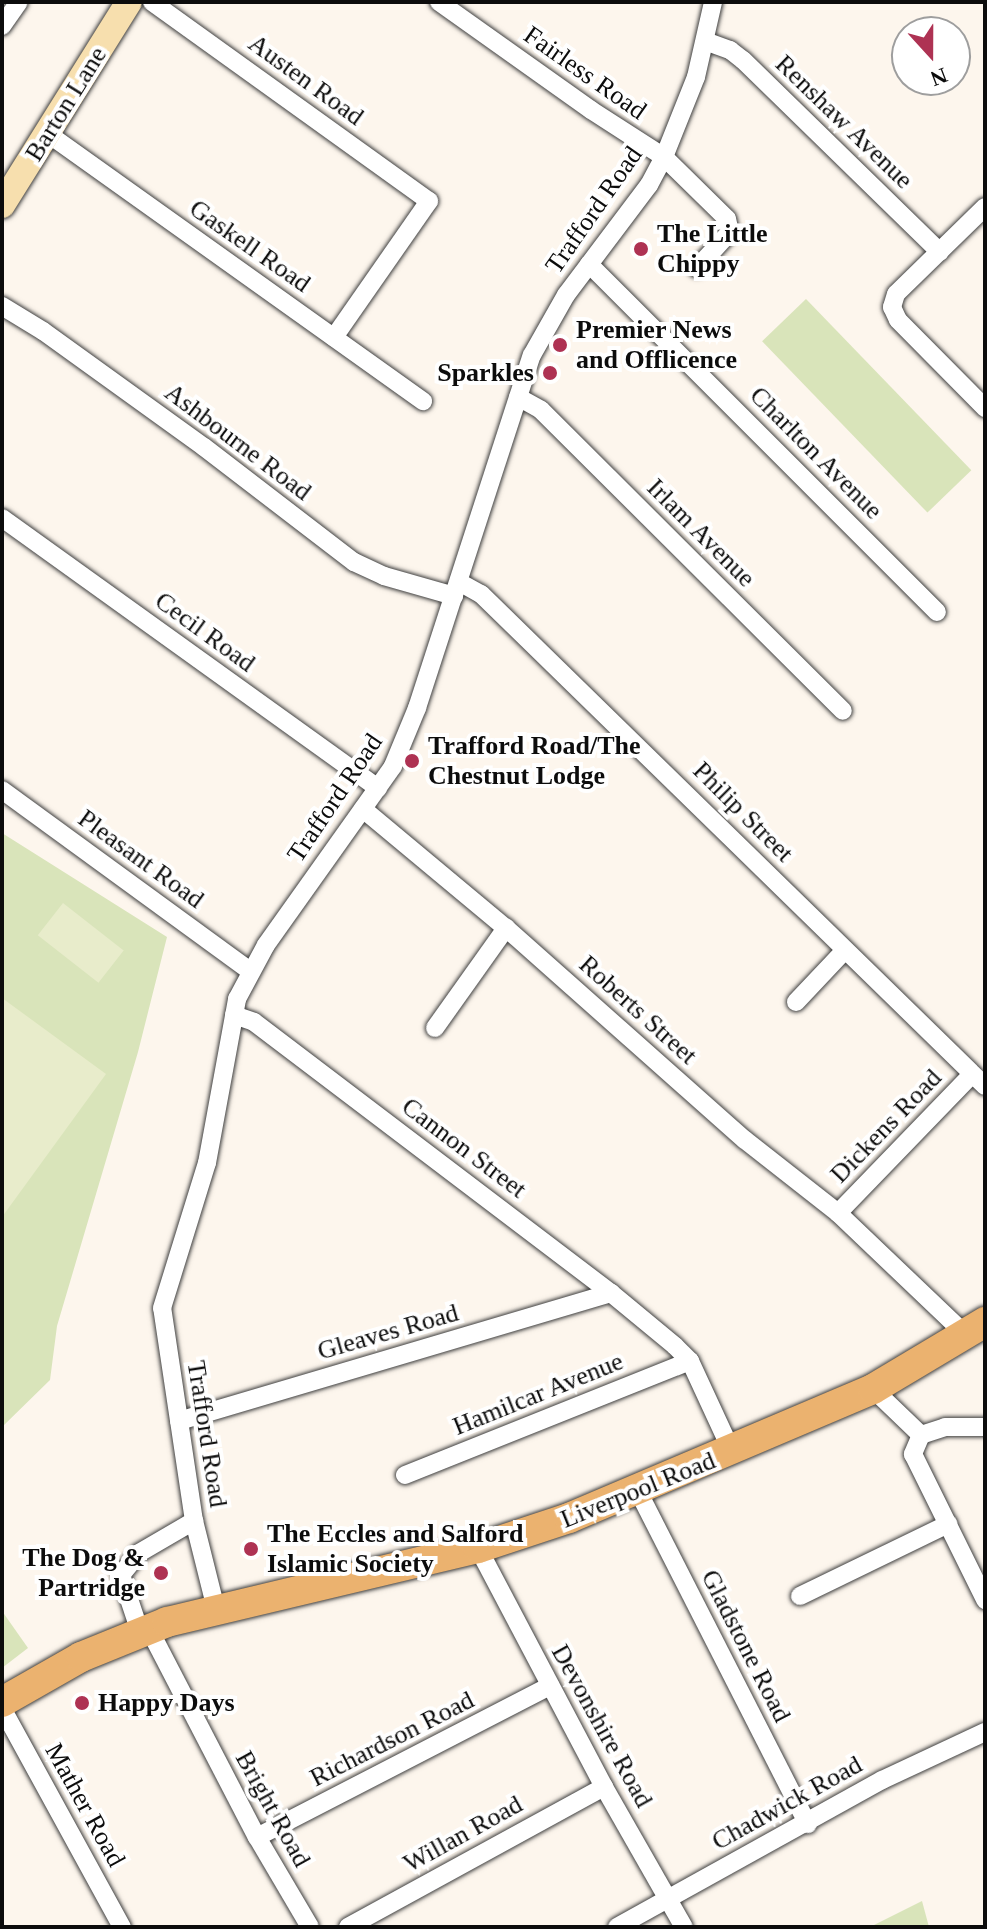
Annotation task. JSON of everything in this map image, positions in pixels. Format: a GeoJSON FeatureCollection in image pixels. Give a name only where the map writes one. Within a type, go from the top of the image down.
{"type":"FeatureCollection","features":[{"type":"Feature","properties":{"kind":"main road","name":"Barton Lane"},"geometry":{"type":"LineString","coordinates":[[2,205],[129,2]]}},
{"type":"Feature","properties":{"kind":"main road","name":"Liverpool Road"},"geometry":{"type":"LineString","coordinates":[[2,1705],[81,1657],[144,1630],[216,1609],[478,1548],[638,1491],[873,1389],[975,1328]]}},
{"type":"Feature","properties":{"kind":"street","name":"Austen Road"},"geometry":{"type":"LineString","coordinates":[[152,2],[429,201],[334,337]]}},
{"type":"Feature","properties":{"kind":"street","name":"Fairless Road"},"geometry":{"type":"LineString","coordinates":[[439,2],[591,110],[664,157],[730,225],[726,239],[697,268]]}},
{"type":"Feature","properties":{"kind":"street","name":"Trafford Road"},"geometry":{"type":"LineString","coordinates":[[216,1609],[194,1521],[162,1308],[207,1163],[234,1015],[250,971],[378,788],[404,741],[457,589],[518,397],[547,325],[649,185],[664,157],[687,102],[713,2]]}},
{"type":"Feature","properties":{"kind":"street"},"geometry":{"type":"LineString","coordinates":[[2,26],[15,3]]}},
{"type":"Feature","properties":{"kind":"street","name":"Renshaw Avenue"},"geometry":{"type":"LineString","coordinates":[[705,41],[730,50],[743,60],[940,252]]}},
{"type":"Feature","properties":{"kind":"street","name":"Gaskell Road"},"geometry":{"type":"LineString","coordinates":[[47,133],[423,401]]}},
{"type":"Feature","properties":{"kind":"street"},"geometry":{"type":"LineString","coordinates":[[985,207],[896,294],[892,307],[898,320],[985,408]]}},
{"type":"Feature","properties":{"kind":"street","name":"Charlton Avenue"},"geometry":{"type":"LineString","coordinates":[[589,264],[937,612]]}},
{"type":"Feature","properties":{"kind":"street","name":"Ashbourne Road"},"geometry":{"type":"LineString","coordinates":[[2,306],[43,331],[204,447],[354,562],[384,576],[457,589]]}},
{"type":"Feature","properties":{"kind":"street","name":"Irlam Avenue"},"geometry":{"type":"LineString","coordinates":[[518,397],[541,410],[843,711]]}},
{"type":"Feature","properties":{"kind":"street","name":"Cecil Road"},"geometry":{"type":"LineString","coordinates":[[2,518],[378,788]]}},
{"type":"Feature","properties":{"kind":"street","name":"Philip Street"},"geometry":{"type":"LineString","coordinates":[[457,589],[481,594],[978,1080]]}},
{"type":"Feature","properties":{"kind":"street","name":"Pleasant Road"},"geometry":{"type":"LineString","coordinates":[[2,790],[250,971]]}},
{"type":"Feature","properties":{"kind":"street","name":"Roberts Street"},"geometry":{"type":"LineString","coordinates":[[363,809],[506,928],[745,1140],[975,1328]]}},
{"type":"Feature","properties":{"kind":"street"},"geometry":{"type":"LineString","coordinates":[[435,1028],[506,928]]}},
{"type":"Feature","properties":{"kind":"street"},"geometry":{"type":"LineString","coordinates":[[796,1002],[845,950]]}},
{"type":"Feature","properties":{"kind":"street","name":"Cannon Street"},"geometry":{"type":"LineString","coordinates":[[234,1015],[254,1022],[611,1293],[690,1361]]}},
{"type":"Feature","properties":{"kind":"street","name":"Dickens Road"},"geometry":{"type":"LineString","coordinates":[[838,1213],[978,1080]]}},
{"type":"Feature","properties":{"kind":"street","name":"Gleaves Road"},"geometry":{"type":"LineString","coordinates":[[179,1421],[611,1293]]}},
{"type":"Feature","properties":{"kind":"street"},"geometry":{"type":"LineString","coordinates":[[690,1361],[732,1452]]}},
{"type":"Feature","properties":{"kind":"street","name":"Hamilcar Avenue"},"geometry":{"type":"LineString","coordinates":[[405,1475],[690,1361]]}},
{"type":"Feature","properties":{"kind":"street"},"geometry":{"type":"LineString","coordinates":[[873,1389],[921,1435]]}},
{"type":"Feature","properties":{"kind":"street"},"geometry":{"type":"LineString","coordinates":[[985,1427],[945,1427],[921,1435],[913,1454],[985,1600]]}},
{"type":"Feature","properties":{"kind":"street","name":"Gladstone Road"},"geometry":{"type":"LineString","coordinates":[[638,1491],[808,1824]]}},
{"type":"Feature","properties":{"kind":"street","name":"Bright Road"},"geometry":{"type":"LineString","coordinates":[[194,1521],[139,1553],[121,1575],[144,1630],[310,1927]]}},
{"type":"Feature","properties":{"kind":"street"},"geometry":{"type":"LineString","coordinates":[[800,1596],[948,1524]]}},
{"type":"Feature","properties":{"kind":"street","name":"Devonshire Road"},"geometry":{"type":"LineString","coordinates":[[478,1548],[604,1787],[684,1927]]}},
{"type":"Feature","properties":{"kind":"street","name":"Richardson Road"},"geometry":{"type":"LineString","coordinates":[[257,1837],[550,1686]]}},
{"type":"Feature","properties":{"kind":"street","name":"Mather Road"},"geometry":{"type":"LineString","coordinates":[[2,1705],[122,1927]]}},
{"type":"Feature","properties":{"kind":"street","name":"Chadwick Road"},"geometry":{"type":"LineString","coordinates":[[617,1927],[808,1824],[882,1780],[985,1732]]}},
{"type":"Feature","properties":{"kind":"street","name":"Willan Road"},"geometry":{"type":"LineString","coordinates":[[348,1927],[604,1787]]}},
{"type":"Feature","properties":{"kind":"green space"},"geometry":{"type":"Polygon","coordinates":[[[806,299],[971,470],[927,513],[762,341],[806,299]]]}},
{"type":"Feature","properties":{"kind":"green space"},"geometry":{"type":"Polygon","coordinates":[[[2,833],[167,937],[138,1052],[57,1326],[50,1380],[2,1427],[2,833]]]}},
{"type":"Feature","properties":{"kind":"green space"},"geometry":{"type":"Polygon","coordinates":[[[63,903],[124,950],[98,983],[38,935],[63,903]]]}},
{"type":"Feature","properties":{"kind":"green space"},"geometry":{"type":"Polygon","coordinates":[[[2,998],[106,1074],[2,1217],[2,998]]]}},
{"type":"Feature","properties":{"kind":"green space"},"geometry":{"type":"Polygon","coordinates":[[[2,1611],[28,1648],[2,1668],[2,1611]]]}},
{"type":"Feature","properties":{"kind":"green space"},"geometry":{"type":"Polygon","coordinates":[[[922,1901],[929,1927],[870,1927],[922,1901]]]}},
{"type":"Feature","properties":{"kind":"place","name":"The Little Chippy"},"geometry":{"type":"Point","coordinates":[641,249]}},
{"type":"Feature","properties":{"kind":"place","name":"Premier News and Offlicence"},"geometry":{"type":"Point","coordinates":[560,345]}},
{"type":"Feature","properties":{"kind":"place","name":"Sparkles"},"geometry":{"type":"Point","coordinates":[550,373]}},
{"type":"Feature","properties":{"kind":"place","name":"Trafford Road/The Chestnut Lodge"},"geometry":{"type":"Point","coordinates":[412,761]}},
{"type":"Feature","properties":{"kind":"place","name":"The Eccles and Salford Islamic Society"},"geometry":{"type":"Point","coordinates":[251,1549]}},
{"type":"Feature","properties":{"kind":"place","name":"The Dog & Partridge"},"geometry":{"type":"Point","coordinates":[161,1573]}},
{"type":"Feature","properties":{"kind":"place","name":"Happy Days"},"geometry":{"type":"Point","coordinates":[82,1703]}}]}
